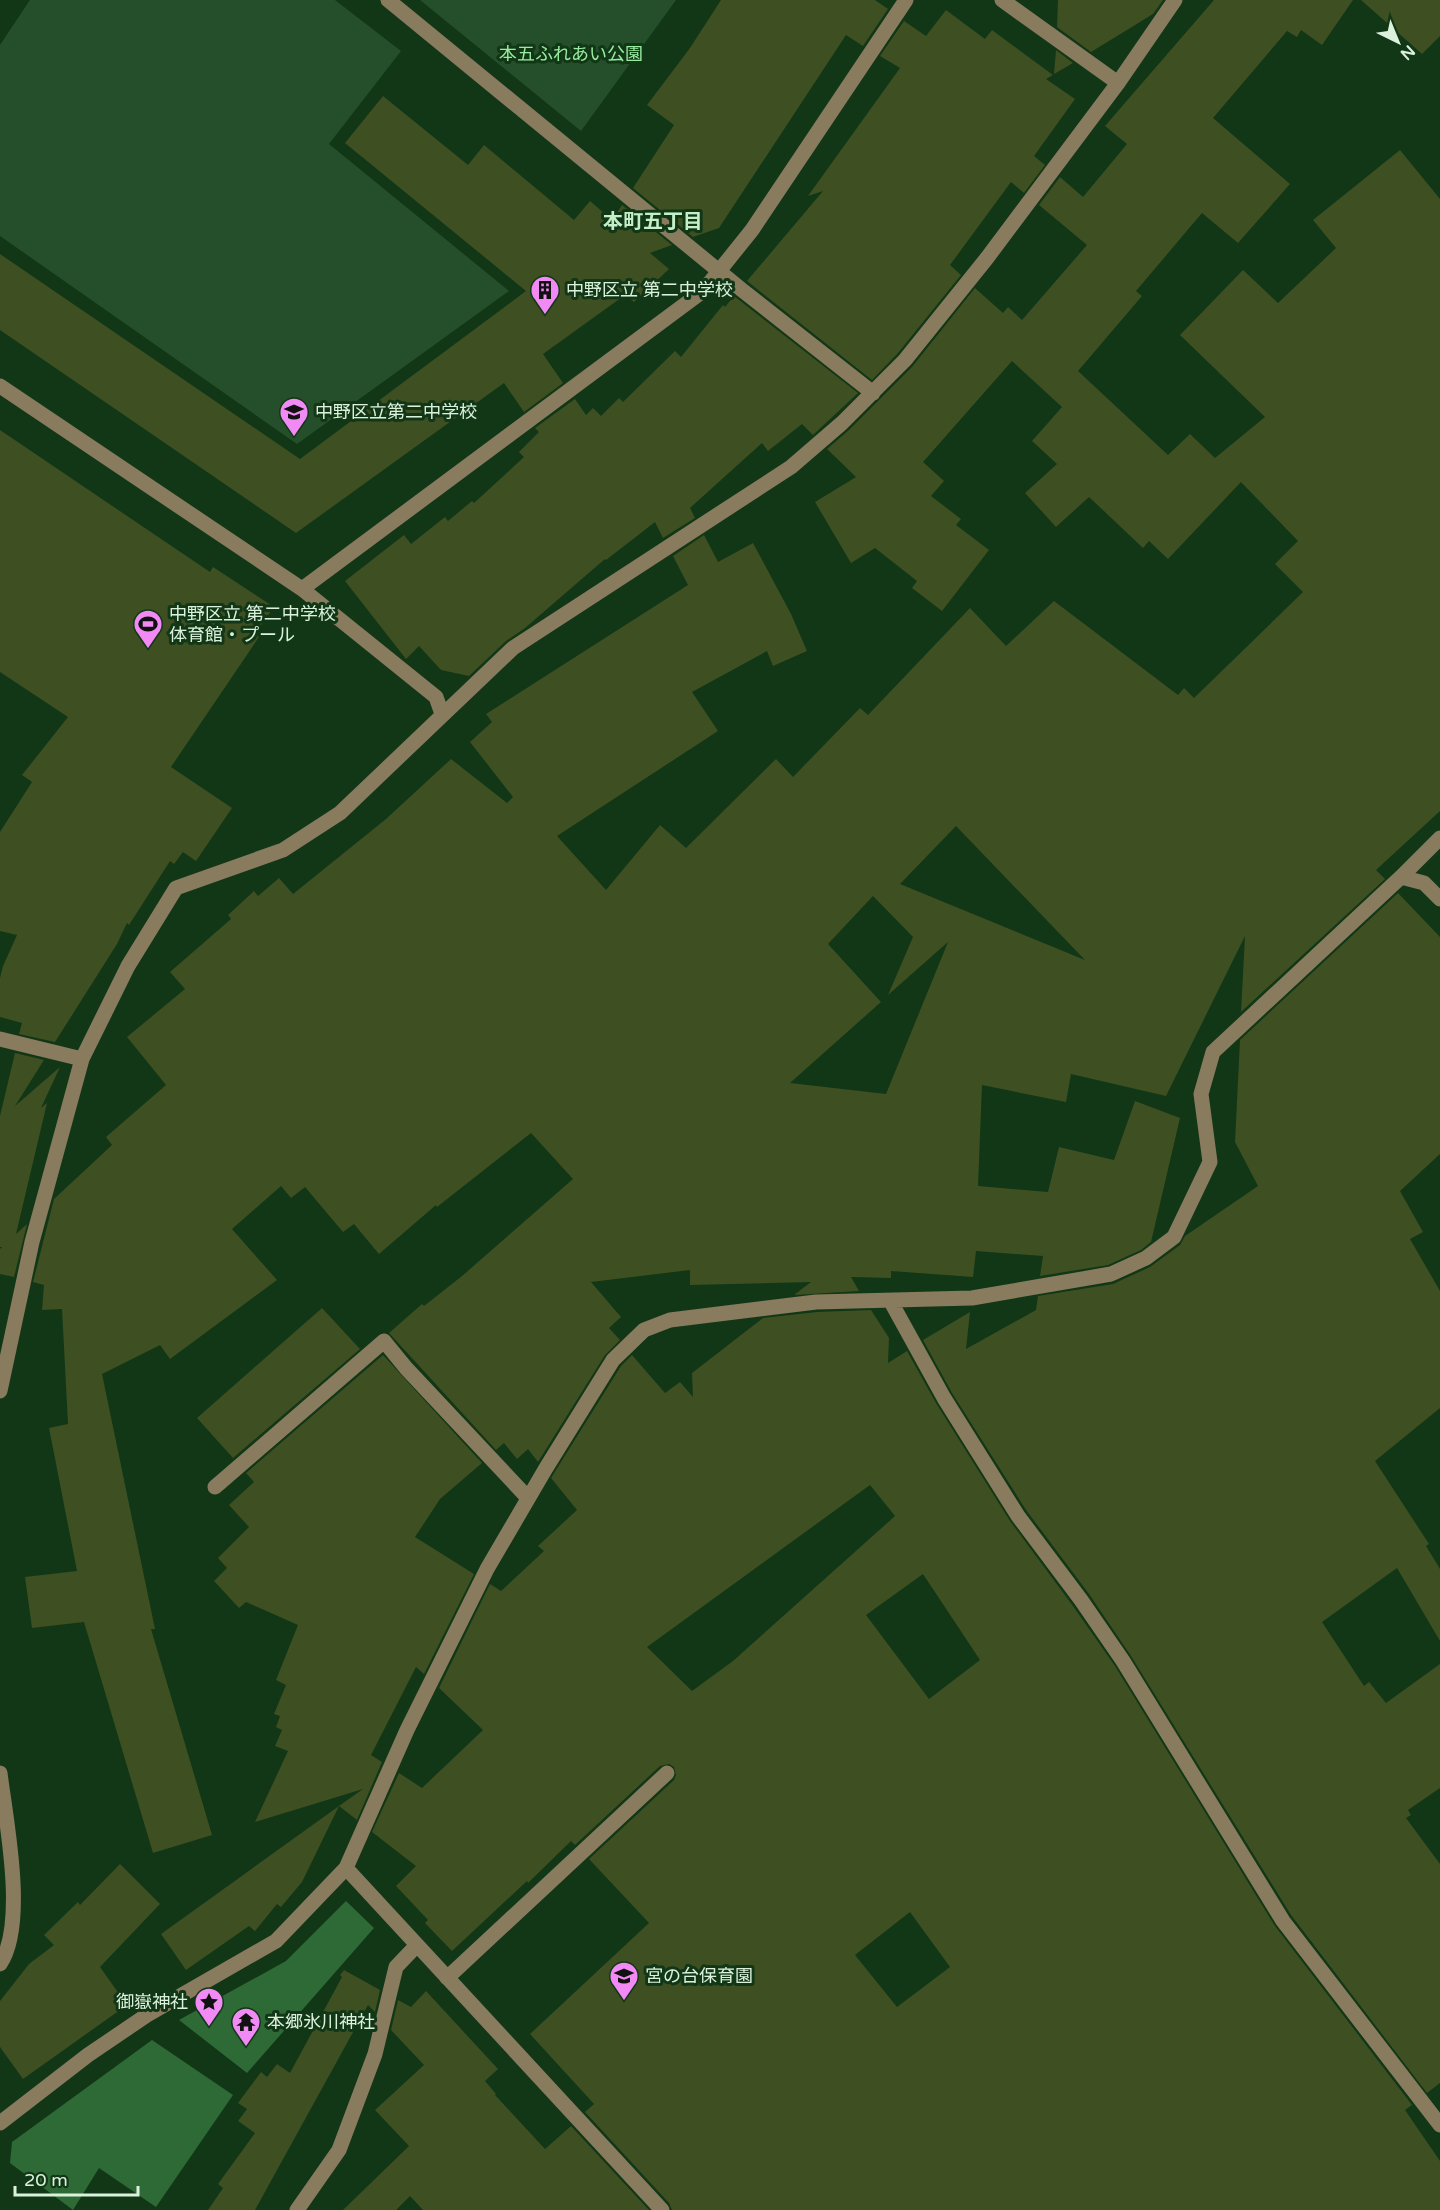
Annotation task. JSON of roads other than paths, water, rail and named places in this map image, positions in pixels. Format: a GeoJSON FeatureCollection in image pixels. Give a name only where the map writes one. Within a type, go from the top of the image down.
{"type":"FeatureCollection","features":[{"type":"Feature","properties":{"kind":"street"},"geometry":{"type":"LineString","coordinates":[[388,0],[719,271],[873,393]]}},
{"type":"Feature","properties":{"kind":"street"},"geometry":{"type":"LineString","coordinates":[[302,590],[703,291],[752,230],[906,0]]}},
{"type":"Feature","properties":{"kind":"street"},"geometry":{"type":"LineString","coordinates":[[1002,0],[1118,83]]}},
{"type":"Feature","properties":{"kind":"street"},"geometry":{"type":"LineString","coordinates":[[0,1391],[32,1242],[82,1059],[128,966],[176,888],[283,850],[340,813],[513,648],[792,466],[873,393],[905,360],[987,258],[1118,83],[1175,0]]}},
{"type":"Feature","properties":{"kind":"street"},"geometry":{"type":"LineString","coordinates":[[0,386],[302,590],[436,697],[442,714]]}},
{"type":"Feature","properties":{"kind":"street"},"geometry":{"type":"LineString","coordinates":[[0,2122],[87,2055],[147,2015],[276,1941],[346,1868],[407,1730],[487,1569],[613,1360],[644,1330],[670,1320],[816,1302],[972,1299],[1111,1274],[1146,1257],[1174,1237],[1210,1162],[1201,1094],[1213,1052],[1440,838]]}},
{"type":"Feature","properties":{"kind":"street"},"geometry":{"type":"LineString","coordinates":[[1401,877],[1424,883],[1440,899]]}},
{"type":"Feature","properties":{"kind":"street"},"geometry":{"type":"LineString","coordinates":[[0,1039],[82,1059]]}},
{"type":"Feature","properties":{"kind":"street"},"geometry":{"type":"LineString","coordinates":[[891,1302],[944,1398],[1018,1516],[1123,1661],[1283,1921],[1440,2125]]}},
{"type":"Feature","properties":{"kind":"street"},"geometry":{"type":"LineString","coordinates":[[215,1487],[384,1341],[406,1368],[528,1498]]}},
{"type":"Feature","properties":{"kind":"street"},"geometry":{"type":"LineString","coordinates":[[0,1773],[14,1896],[12,1931],[0,1964]]}},
{"type":"Feature","properties":{"kind":"street"},"geometry":{"type":"LineString","coordinates":[[447,1978],[668,1773]]}},
{"type":"Feature","properties":{"kind":"street"},"geometry":{"type":"LineString","coordinates":[[346,1868],[662,2210]]}},
{"type":"Feature","properties":{"kind":"street"},"geometry":{"type":"LineString","coordinates":[[297,2210],[339,2150],[375,2054],[396,1967],[417,1946]]}},
{"type":"Feature","properties":{"kind":"place","name":"中野区立 第二中学校"},"geometry":{"type":"Point","coordinates":[545,316]}},
{"type":"Feature","properties":{"kind":"place","name":"中野区立第二中学校"},"geometry":{"type":"Point","coordinates":[294,438]}},
{"type":"Feature","properties":{"kind":"place","name":"中野区立 第二中学校 体育館・プール"},"geometry":{"type":"Point","coordinates":[148,650]}},
{"type":"Feature","properties":{"kind":"place","name":"宮の台保育園"},"geometry":{"type":"Point","coordinates":[624,2002]}},
{"type":"Feature","properties":{"kind":"place","name":"御嶽神社"},"geometry":{"type":"Point","coordinates":[209,2028]}},
{"type":"Feature","properties":{"kind":"place","name":"本郷氷川神社"},"geometry":{"type":"Point","coordinates":[246,2048]}},
{"type":"Feature","properties":{"kind":"district","name":"本町五丁目"},"geometry":{"type":"Point","coordinates":[653,222]}},
{"type":"Feature","properties":{"kind":"park label","name":"本五ふれあい公園"},"geometry":{"type":"Point","coordinates":[571,54]}}]}
